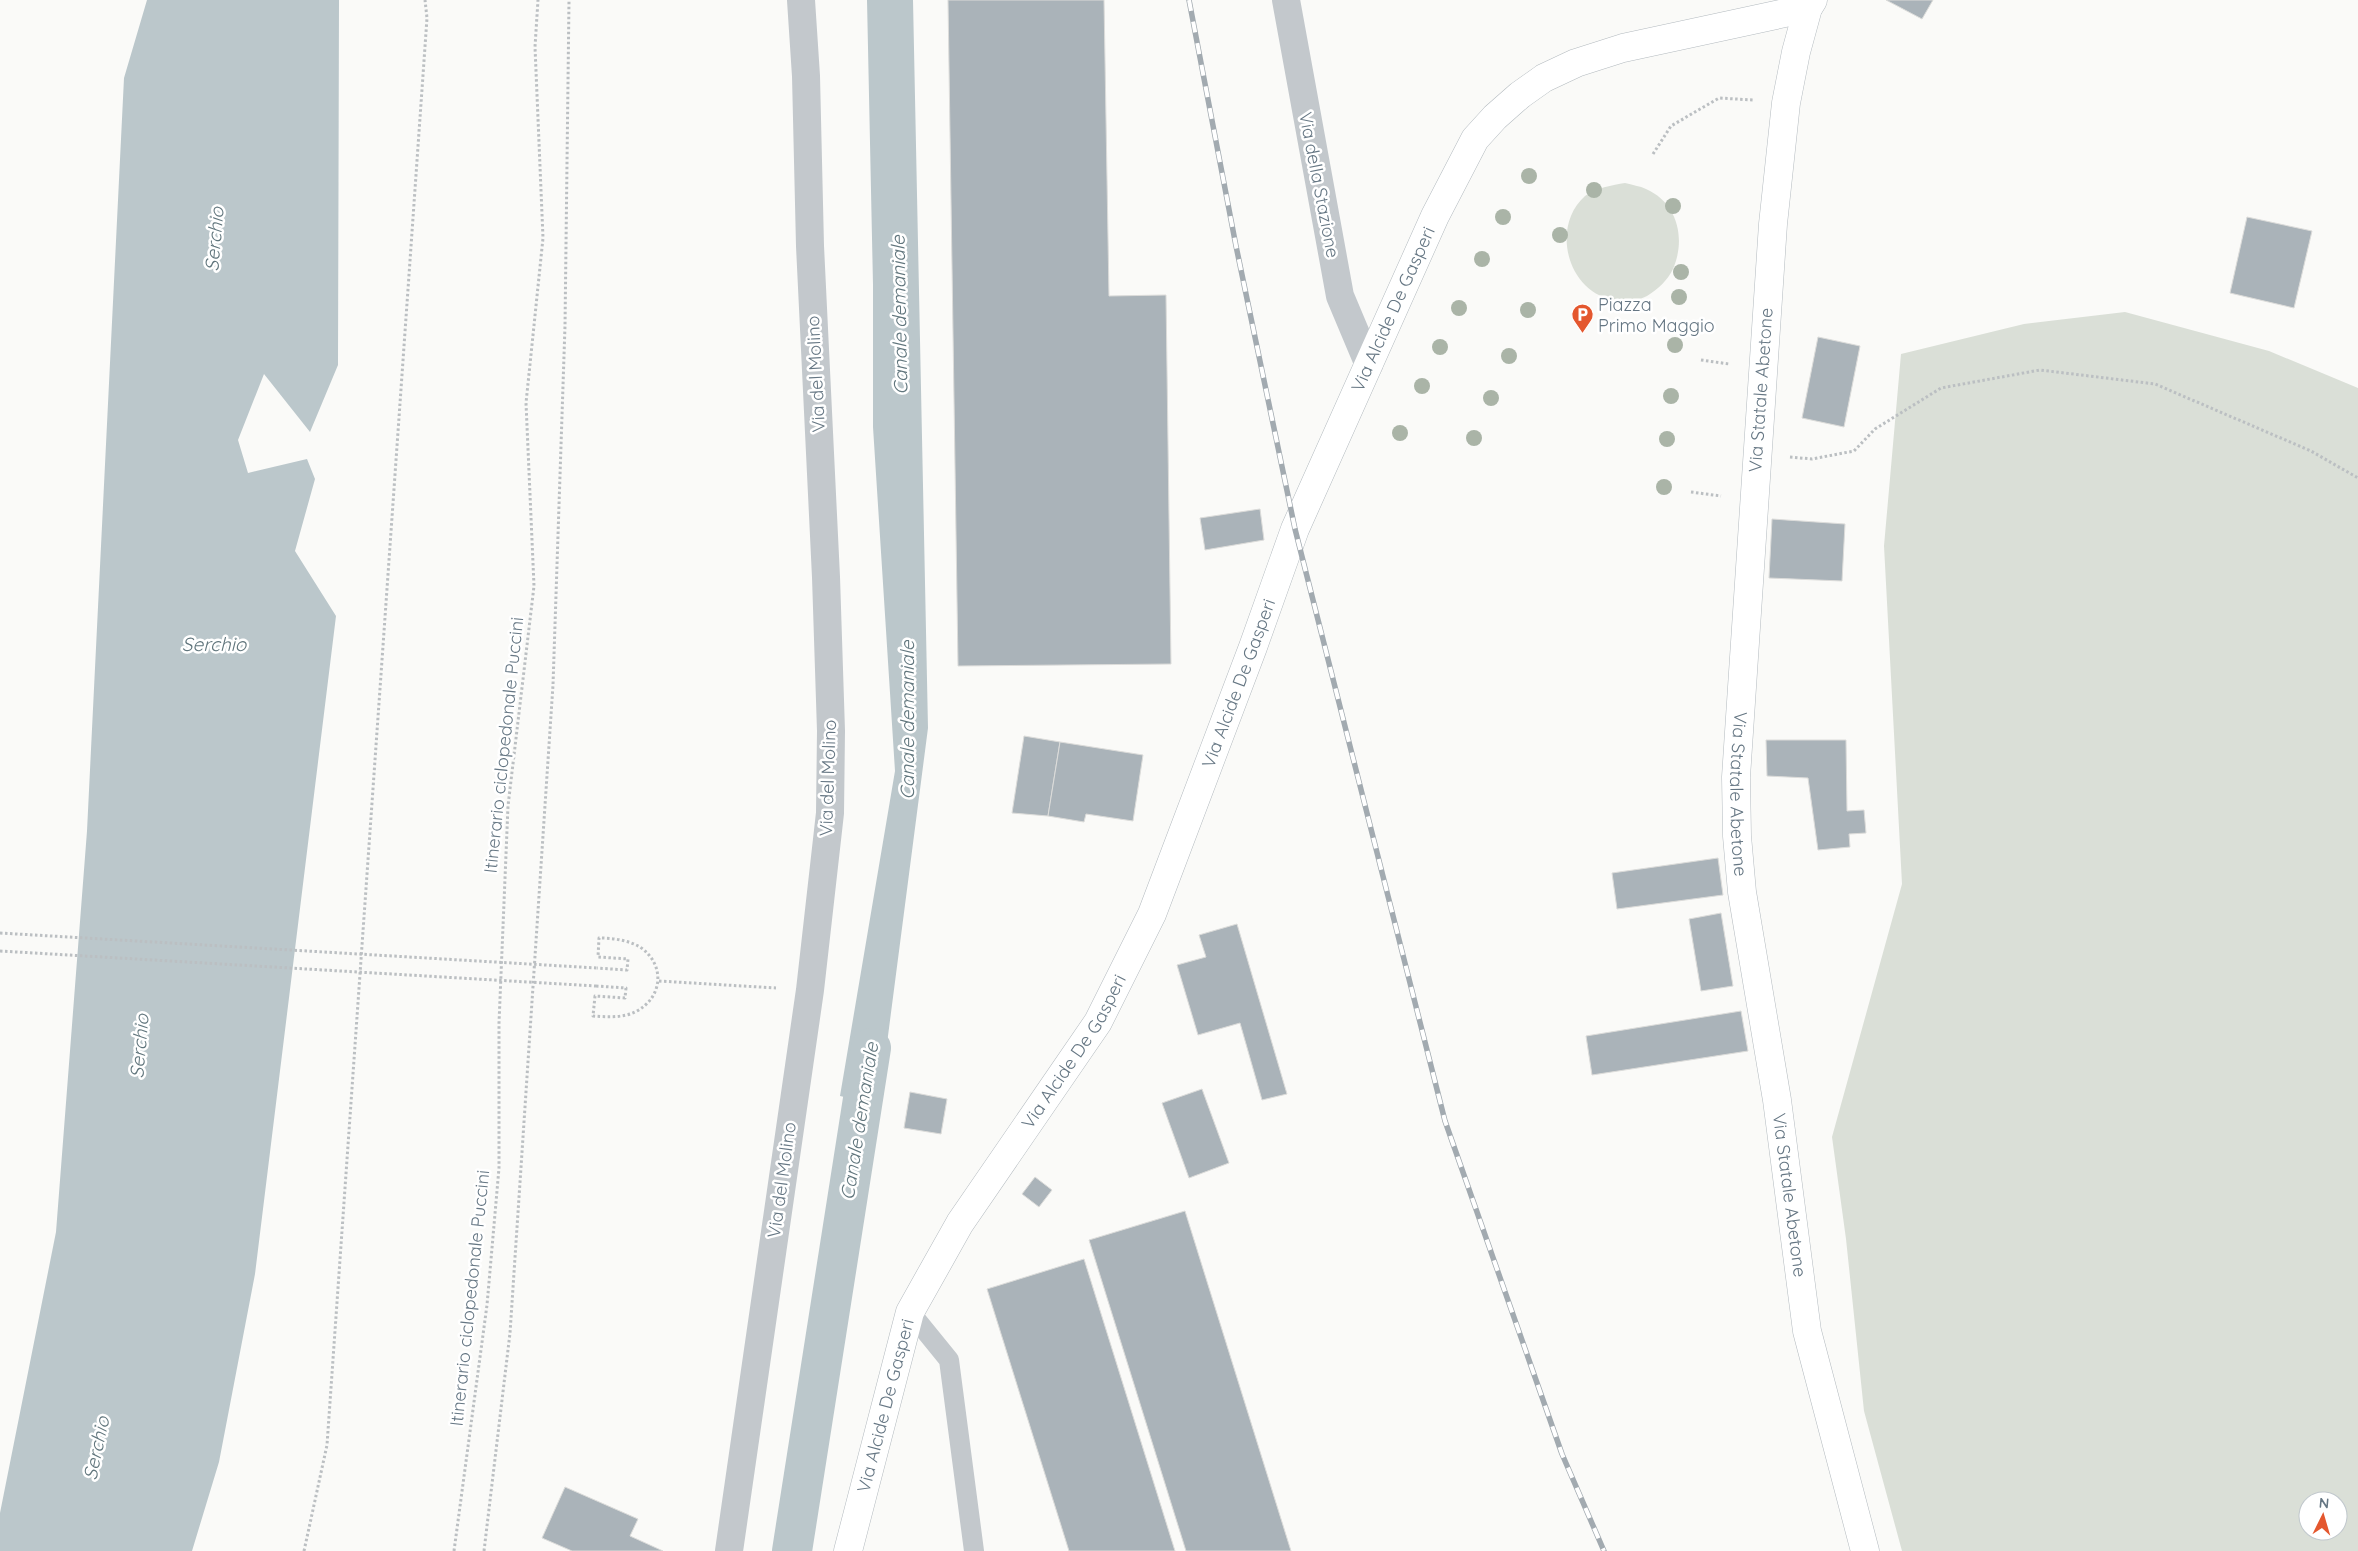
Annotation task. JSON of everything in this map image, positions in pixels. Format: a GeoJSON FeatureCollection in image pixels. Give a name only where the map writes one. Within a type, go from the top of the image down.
{"type":"FeatureCollection","features":[{"type":"Feature","properties":{"kind":"street","name":"Via del Molino"},"geometry":{"type":"LineString","coordinates":[[729,1551],[810,990],[830,813],[831,731],[826,577],[810,246],[806,76],[801,0]]}},
{"type":"Feature","properties":{"kind":"street","name":"Via della Stazione"},"geometry":{"type":"LineString","coordinates":[[1286,0],[1340,296],[1369,365]]}},
{"type":"Feature","properties":{"kind":"street","name":"Via Alcide De Gasperi"},"geometry":{"type":"LineString","coordinates":[[848,1551],[910,1312],[960,1223],[1098,1022],[1152,914],[1253,647],[1295,529],[1435,216],[1475,139],[1495,117],[1520,95],[1544,78],[1576,63],[1623,48],[1810,4]]}},
{"type":"Feature","properties":{"kind":"street","name":"Via Statale Abetone"},"geometry":{"type":"LineString","coordinates":[[1810,4],[1786,103],[1773,224],[1736,777],[1737,836],[1742,892],[1776,1100],[1806,1331],[1865,1551]]}},
{"type":"Feature","properties":{"kind":"lane"},"geometry":{"type":"LineString","coordinates":[[910,1312],[949,1360],[974,1551]]}},
{"type":"Feature","properties":{"kind":"path"},"geometry":{"type":"LineString","coordinates":[[304,1551],[327,1445],[426,28],[425,0]]}},
{"type":"Feature","properties":{"kind":"path","name":"Itinerario ciclopedonale Puccini"},"geometry":{"type":"LineString","coordinates":[[454,1551],[487,1305],[499,1168],[499,1023],[508,806],[534,586],[526,403],[543,238],[535,47],[538,0]]}},
{"type":"Feature","properties":{"kind":"path"},"geometry":{"type":"LineString","coordinates":[[484,1551],[510,1333],[553,685],[565,326],[569,0]]}},
{"type":"Feature","properties":{"kind":"path"},"geometry":{"type":"LineString","coordinates":[[1653,154],[1671,126],[1718,98],[1786,103]]}},
{"type":"Feature","properties":{"kind":"path"},"geometry":{"type":"LineString","coordinates":[[1757,454],[1812,459],[1854,451],[1875,429],[1941,388],[2040,370],[2155,384],[2311,451],[2358,478]]}},
{"type":"Feature","properties":{"kind":"path"},"geometry":{"type":"LineString","coordinates":[[1691,492],[1727,497]]}},
{"type":"Feature","properties":{"kind":"path"},"geometry":{"type":"LineString","coordinates":[[0,932],[627,970],[628,959],[598,957],[599,938],[614,938],[639,947],[655,963],[659,982],[652,998],[635,1012],[609,1017],[593,1016],[595,996],[625,998],[626,988],[0,951]]}},
{"type":"Feature","properties":{"kind":"path"},"geometry":{"type":"LineString","coordinates":[[659,982],[810,990]]}},
{"type":"Feature","properties":{"kind":"shaded area"},"geometry":{"type":"Polygon","coordinates":[[[1625,183],[1646,189],[1666,203],[1676,223],[1679,234],[1679,246],[1673,269],[1658,288],[1640,299],[1618,300],[1601,296],[1587,287],[1577,274],[1570,259],[1567,242],[1568,225],[1574,210],[1589,193],[1625,183]]]}},
{"type":"Feature","properties":{"kind":"shaded area"},"geometry":{"type":"Polygon","coordinates":[[[2125,312],[2269,351],[2358,388],[2358,1551],[1902,1551],[1864,1411],[1846,1239],[1832,1137],[1902,884],[1884,546],[1901,354],[2024,324],[2125,312]]]}},
{"type":"Feature","properties":{"kind":"water","name":"Serchio"},"geometry":{"type":"Polygon","coordinates":[[[147,0],[339,0],[338,365],[310,432],[264,374],[238,440],[248,473],[307,459],[315,479],[295,551],[336,616],[255,1274],[219,1462],[192,1551],[0,1551],[0,1513],[56,1232],[87,831],[124,78],[147,0]]]}},
{"type":"Feature","properties":{"kind":"water"},"geometry":{"type":"Polygon","coordinates":[[[867,0],[913,0],[928,728],[879,1105],[840,1096],[895,771],[873,427],[873,285],[867,0]]]}},
{"type":"Feature","properties":{"kind":"building"},"geometry":{"type":"Polygon","coordinates":[[[948,0],[1104,0],[1109,296],[1166,295],[1171,664],[958,666],[948,0]]]}},
{"type":"Feature","properties":{"kind":"building"},"geometry":{"type":"Polygon","coordinates":[[[1886,0],[1933,0],[1922,19],[1886,0]]]}},
{"type":"Feature","properties":{"kind":"building"},"geometry":{"type":"Polygon","coordinates":[[[2247,217],[2312,231],[2294,308],[2230,293],[2247,217]]]}},
{"type":"Feature","properties":{"kind":"building"},"geometry":{"type":"Polygon","coordinates":[[[1818,337],[1860,346],[1844,427],[1802,418],[1818,337]]]}},
{"type":"Feature","properties":{"kind":"building"},"geometry":{"type":"Polygon","coordinates":[[[1260,509],[1264,540],[1205,550],[1200,518],[1260,509]]]}},
{"type":"Feature","properties":{"kind":"building"},"geometry":{"type":"Polygon","coordinates":[[[1772,519],[1845,524],[1842,581],[1769,578],[1772,519]]]}},
{"type":"Feature","properties":{"kind":"building"},"geometry":{"type":"Polygon","coordinates":[[[1024,736],[1060,742],[1048,816],[1012,813],[1024,736]]]}},
{"type":"Feature","properties":{"kind":"building"},"geometry":{"type":"Polygon","coordinates":[[[1766,740],[1846,740],[1847,811],[1864,810],[1866,833],[1849,834],[1850,847],[1818,850],[1808,778],[1767,776],[1766,740]]]}},
{"type":"Feature","properties":{"kind":"building"},"geometry":{"type":"Polygon","coordinates":[[[1060,742],[1143,755],[1133,821],[1086,814],[1084,822],[1048,816],[1060,742]]]}},
{"type":"Feature","properties":{"kind":"building"},"geometry":{"type":"Polygon","coordinates":[[[1718,858],[1723,895],[1617,909],[1612,873],[1718,858]]]}},
{"type":"Feature","properties":{"kind":"building"},"geometry":{"type":"Polygon","coordinates":[[[1721,913],[1733,986],[1701,991],[1689,919],[1721,913]]]}},
{"type":"Feature","properties":{"kind":"building"},"geometry":{"type":"Polygon","coordinates":[[[1237,924],[1287,1094],[1262,1100],[1240,1023],[1198,1035],[1177,965],[1206,957],[1199,935],[1237,924]]]}},
{"type":"Feature","properties":{"kind":"building"},"geometry":{"type":"Polygon","coordinates":[[[1741,1011],[1748,1051],[1592,1075],[1586,1036],[1741,1011]]]}},
{"type":"Feature","properties":{"kind":"building"},"geometry":{"type":"Polygon","coordinates":[[[1202,1089],[1229,1163],[1189,1178],[1162,1103],[1202,1089]]]}},
{"type":"Feature","properties":{"kind":"building"},"geometry":{"type":"Polygon","coordinates":[[[910,1092],[947,1099],[941,1134],[904,1128],[910,1092]]]}},
{"type":"Feature","properties":{"kind":"building"},"geometry":{"type":"Polygon","coordinates":[[[1035,1177],[1052,1190],[1039,1207],[1022,1194],[1035,1177]]]}},
{"type":"Feature","properties":{"kind":"building"},"geometry":{"type":"Polygon","coordinates":[[[1185,1211],[1291,1551],[1186,1551],[1089,1240],[1185,1211]]]}},
{"type":"Feature","properties":{"kind":"building"},"geometry":{"type":"Polygon","coordinates":[[[1084,1259],[1175,1551],[1069,1551],[987,1289],[1084,1259]]]}},
{"type":"Feature","properties":{"kind":"building"},"geometry":{"type":"Polygon","coordinates":[[[565,1487],[638,1519],[630,1536],[663,1551],[572,1551],[542,1538],[565,1487]]]}},
{"type":"Feature","properties":{"kind":"waterway","name":"Canale demaniale"},"geometry":{"type":"LineString","coordinates":[[792,1551],[871,1048]]}},
{"type":"Feature","properties":{"kind":"railway"},"geometry":{"type":"LineString","coordinates":[[1189,0],[1236,246],[1295,529],[1445,1121],[1562,1454],[1604,1551]]}},
{"type":"Feature","properties":{"kind":"place","name":"Piazza Primo Maggio"},"geometry":{"type":"Point","coordinates":[1582,334]}}]}
